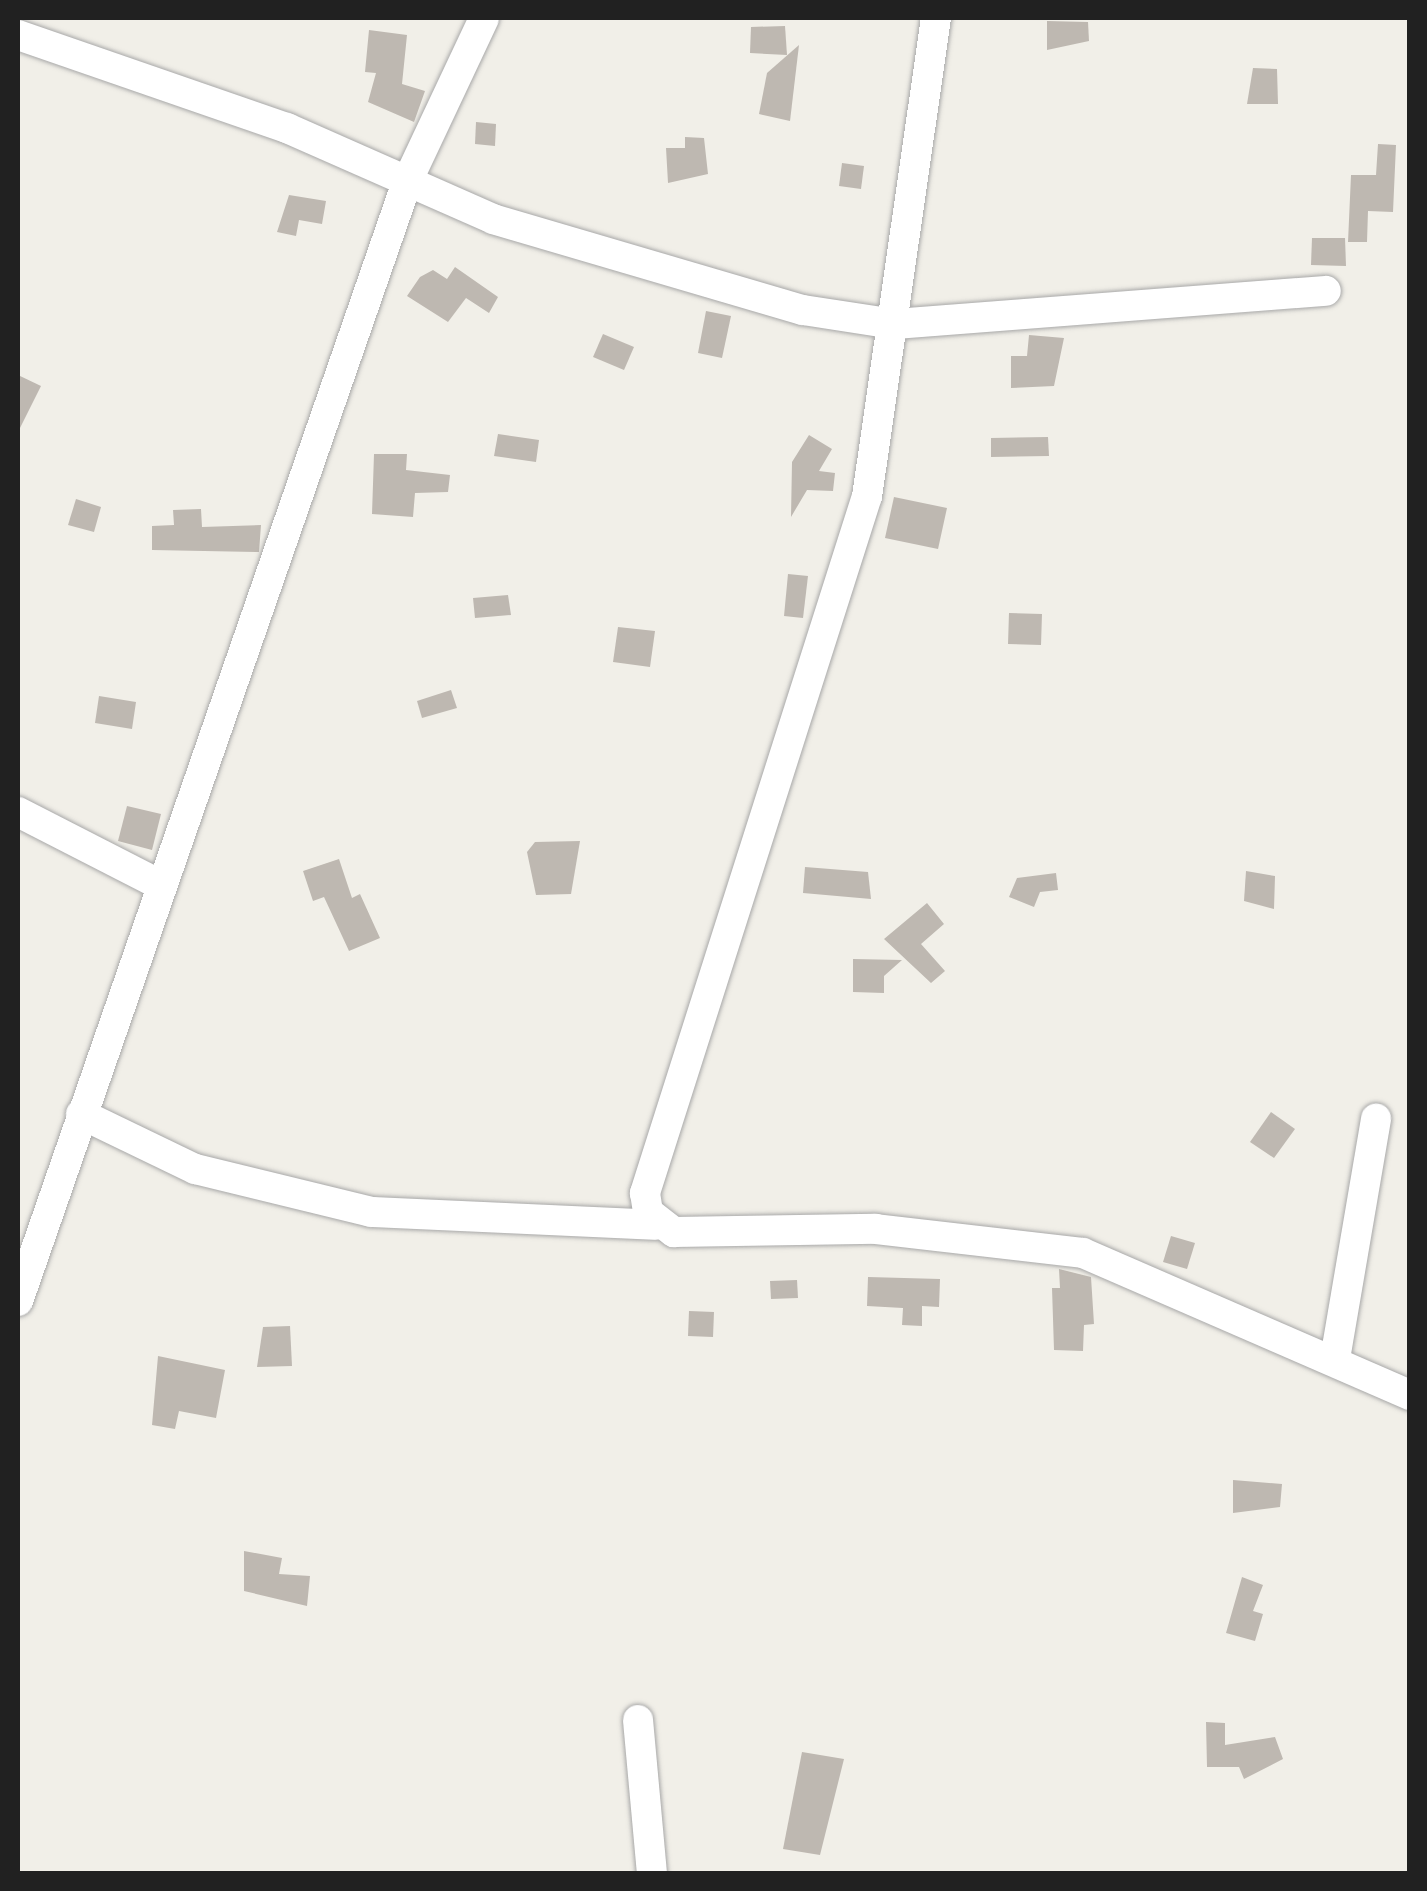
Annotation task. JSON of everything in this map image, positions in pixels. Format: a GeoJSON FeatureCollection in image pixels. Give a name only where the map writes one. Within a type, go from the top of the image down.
{"type":"FeatureCollection","features":[{"type":"Feature","properties":{"kind":"street"},"geometry":{"type":"LineString","coordinates":[[18,1301],[159,884],[407,182],[484,18]]}},
{"type":"Feature","properties":{"kind":"street"},"geometry":{"type":"LineString","coordinates":[[656,1225],[645,1194],[867,496],[895,324],[936,18]]}},
{"type":"Feature","properties":{"kind":"street"},"geometry":{"type":"LineString","coordinates":[[18,35],[287,128],[493,219],[698,283],[895,324],[1326,291]]}},
{"type":"Feature","properties":{"kind":"street"},"geometry":{"type":"LineString","coordinates":[[18,812],[159,884]]}},
{"type":"Feature","properties":{"kind":"street"},"geometry":{"type":"LineString","coordinates":[[81,1114],[195,1168],[352,1208],[500,1224],[656,1225],[674,1232],[876,1228],[1083,1253],[1410,1395]]}},
{"type":"Feature","properties":{"kind":"street"},"geometry":{"type":"LineString","coordinates":[[1335,1360],[1376,1118]]}},
{"type":"Feature","properties":{"kind":"street"},"geometry":{"type":"LineString","coordinates":[[638,1720],[652,1874]]}},
{"type":"Feature","properties":{"kind":"building"},"geometry":{"type":"Polygon","coordinates":[[[1047,21],[1088,22],[1089,41],[1047,50],[1047,21]]]}},
{"type":"Feature","properties":{"kind":"building"},"geometry":{"type":"Polygon","coordinates":[[[785,26],[787,55],[750,53],[751,27],[785,26]]]}},
{"type":"Feature","properties":{"kind":"building"},"geometry":{"type":"Polygon","coordinates":[[[369,30],[407,35],[402,84],[425,91],[414,122],[368,102],[376,73],[365,72],[369,30]]]}},
{"type":"Feature","properties":{"kind":"building"},"geometry":{"type":"Polygon","coordinates":[[[799,45],[790,121],[759,114],[767,73],[799,45]]]}},
{"type":"Feature","properties":{"kind":"building"},"geometry":{"type":"Polygon","coordinates":[[[1253,68],[1277,69],[1278,104],[1247,104],[1253,68]]]}},
{"type":"Feature","properties":{"kind":"building"},"geometry":{"type":"Polygon","coordinates":[[[476,122],[496,124],[495,146],[475,144],[476,122]]]}},
{"type":"Feature","properties":{"kind":"building"},"geometry":{"type":"Polygon","coordinates":[[[685,137],[704,138],[708,174],[668,183],[666,148],[685,148],[685,137]]]}},
{"type":"Feature","properties":{"kind":"building"},"geometry":{"type":"Polygon","coordinates":[[[1378,144],[1396,145],[1393,212],[1368,211],[1367,242],[1348,242],[1351,175],[1376,175],[1378,144]]]}},
{"type":"Feature","properties":{"kind":"building"},"geometry":{"type":"Polygon","coordinates":[[[842,163],[864,166],[861,189],[839,186],[842,163]]]}},
{"type":"Feature","properties":{"kind":"building"},"geometry":{"type":"Polygon","coordinates":[[[289,195],[326,201],[322,224],[299,220],[296,236],[277,232],[289,195]]]}},
{"type":"Feature","properties":{"kind":"building"},"geometry":{"type":"Polygon","coordinates":[[[1312,238],[1345,238],[1346,266],[1311,265],[1312,238]]]}},
{"type":"Feature","properties":{"kind":"building"},"geometry":{"type":"Polygon","coordinates":[[[455,267],[498,297],[489,313],[466,298],[448,322],[407,296],[420,277],[433,270],[447,279],[455,267]]]}},
{"type":"Feature","properties":{"kind":"building"},"geometry":{"type":"Polygon","coordinates":[[[706,311],[731,316],[722,358],[698,353],[706,311]]]}},
{"type":"Feature","properties":{"kind":"building"},"geometry":{"type":"Polygon","coordinates":[[[603,334],[634,347],[624,370],[593,357],[603,334]]]}},
{"type":"Feature","properties":{"kind":"building"},"geometry":{"type":"Polygon","coordinates":[[[1029,335],[1064,338],[1054,386],[1011,388],[1011,356],[1027,356],[1029,335]]]}},
{"type":"Feature","properties":{"kind":"building"},"geometry":{"type":"Polygon","coordinates":[[[18,375],[41,386],[18,432],[18,375]]]}},
{"type":"Feature","properties":{"kind":"building"},"geometry":{"type":"Polygon","coordinates":[[[498,434],[539,440],[536,462],[494,456],[498,434]]]}},
{"type":"Feature","properties":{"kind":"building"},"geometry":{"type":"Polygon","coordinates":[[[809,435],[832,449],[819,471],[835,473],[833,491],[807,490],[791,517],[792,462],[809,435]]]}},
{"type":"Feature","properties":{"kind":"building"},"geometry":{"type":"Polygon","coordinates":[[[1048,437],[1049,456],[991,457],[991,438],[1048,437]]]}},
{"type":"Feature","properties":{"kind":"building"},"geometry":{"type":"Polygon","coordinates":[[[374,454],[407,454],[406,470],[450,475],[448,492],[415,493],[413,517],[372,514],[374,454]]]}},
{"type":"Feature","properties":{"kind":"building"},"geometry":{"type":"Polygon","coordinates":[[[894,497],[947,508],[938,549],[885,538],[894,497]]]}},
{"type":"Feature","properties":{"kind":"building"},"geometry":{"type":"Polygon","coordinates":[[[76,499],[101,507],[94,532],[68,525],[76,499]]]}},
{"type":"Feature","properties":{"kind":"building"},"geometry":{"type":"Polygon","coordinates":[[[201,509],[202,527],[261,525],[259,552],[152,550],[152,526],[174,525],[173,510],[201,509]]]}},
{"type":"Feature","properties":{"kind":"building"},"geometry":{"type":"Polygon","coordinates":[[[788,574],[808,576],[803,618],[784,616],[788,574]]]}},
{"type":"Feature","properties":{"kind":"building"},"geometry":{"type":"Polygon","coordinates":[[[508,595],[511,615],[475,618],[473,598],[508,595]]]}},
{"type":"Feature","properties":{"kind":"building"},"geometry":{"type":"Polygon","coordinates":[[[1009,613],[1042,614],[1041,645],[1008,644],[1009,613]]]}},
{"type":"Feature","properties":{"kind":"building"},"geometry":{"type":"Polygon","coordinates":[[[618,627],[655,631],[650,667],[613,662],[618,627]]]}},
{"type":"Feature","properties":{"kind":"building"},"geometry":{"type":"Polygon","coordinates":[[[451,690],[457,708],[422,718],[417,701],[451,690]]]}},
{"type":"Feature","properties":{"kind":"building"},"geometry":{"type":"Polygon","coordinates":[[[99,696],[136,702],[132,729],[95,723],[99,696]]]}},
{"type":"Feature","properties":{"kind":"building"},"geometry":{"type":"Polygon","coordinates":[[[127,806],[161,814],[152,850],[118,841],[127,806]]]}},
{"type":"Feature","properties":{"kind":"building"},"geometry":{"type":"Polygon","coordinates":[[[580,841],[571,894],[536,895],[527,852],[535,842],[580,841]]]}},
{"type":"Feature","properties":{"kind":"building"},"geometry":{"type":"Polygon","coordinates":[[[339,859],[352,898],[360,894],[380,938],[349,951],[324,897],[313,901],[303,871],[339,859]]]}},
{"type":"Feature","properties":{"kind":"building"},"geometry":{"type":"Polygon","coordinates":[[[805,867],[868,872],[871,899],[803,893],[805,867]]]}},
{"type":"Feature","properties":{"kind":"building"},"geometry":{"type":"Polygon","coordinates":[[[1246,871],[1275,876],[1274,909],[1244,901],[1246,871]]]}},
{"type":"Feature","properties":{"kind":"building"},"geometry":{"type":"Polygon","coordinates":[[[1056,873],[1058,890],[1040,892],[1034,907],[1009,897],[1017,878],[1056,873]]]}},
{"type":"Feature","properties":{"kind":"building"},"geometry":{"type":"Polygon","coordinates":[[[927,903],[944,924],[921,944],[945,971],[931,983],[884,939],[927,903]]]}},
{"type":"Feature","properties":{"kind":"building"},"geometry":{"type":"Polygon","coordinates":[[[853,959],[902,960],[884,976],[884,993],[853,992],[853,959]]]}},
{"type":"Feature","properties":{"kind":"building"},"geometry":{"type":"Polygon","coordinates":[[[1271,1112],[1295,1129],[1274,1158],[1250,1142],[1271,1112]]]}},
{"type":"Feature","properties":{"kind":"building"},"geometry":{"type":"Polygon","coordinates":[[[1171,1236],[1195,1243],[1187,1269],[1163,1262],[1171,1236]]]}},
{"type":"Feature","properties":{"kind":"building"},"geometry":{"type":"Polygon","coordinates":[[[1059,1269],[1091,1277],[1094,1324],[1084,1325],[1083,1351],[1054,1350],[1052,1288],[1060,1288],[1059,1269]]]}},
{"type":"Feature","properties":{"kind":"building"},"geometry":{"type":"Polygon","coordinates":[[[868,1277],[940,1279],[939,1307],[922,1306],[922,1326],[902,1325],[903,1308],[867,1306],[868,1277]]]}},
{"type":"Feature","properties":{"kind":"building"},"geometry":{"type":"Polygon","coordinates":[[[797,1280],[798,1298],[771,1299],[770,1281],[797,1280]]]}},
{"type":"Feature","properties":{"kind":"building"},"geometry":{"type":"Polygon","coordinates":[[[689,1311],[714,1312],[713,1337],[688,1336],[689,1311]]]}},
{"type":"Feature","properties":{"kind":"building"},"geometry":{"type":"Polygon","coordinates":[[[290,1326],[292,1366],[257,1367],[263,1327],[290,1326]]]}},
{"type":"Feature","properties":{"kind":"building"},"geometry":{"type":"Polygon","coordinates":[[[158,1356],[225,1370],[216,1418],[179,1411],[175,1429],[152,1425],[158,1356]]]}},
{"type":"Feature","properties":{"kind":"building"},"geometry":{"type":"Polygon","coordinates":[[[1233,1480],[1282,1484],[1280,1507],[1233,1513],[1233,1480]]]}},
{"type":"Feature","properties":{"kind":"building"},"geometry":{"type":"Polygon","coordinates":[[[244,1551],[282,1558],[279,1574],[310,1576],[307,1606],[244,1591],[244,1551]]]}},
{"type":"Feature","properties":{"kind":"building"},"geometry":{"type":"Polygon","coordinates":[[[1242,1577],[1263,1585],[1253,1611],[1263,1614],[1255,1641],[1226,1633],[1242,1577]]]}},
{"type":"Feature","properties":{"kind":"building"},"geometry":{"type":"Polygon","coordinates":[[[1206,1722],[1225,1723],[1225,1745],[1275,1737],[1283,1759],[1244,1779],[1239,1767],[1207,1767],[1206,1722]]]}},
{"type":"Feature","properties":{"kind":"building"},"geometry":{"type":"Polygon","coordinates":[[[802,1752],[844,1759],[820,1855],[783,1849],[802,1752]]]}}]}
